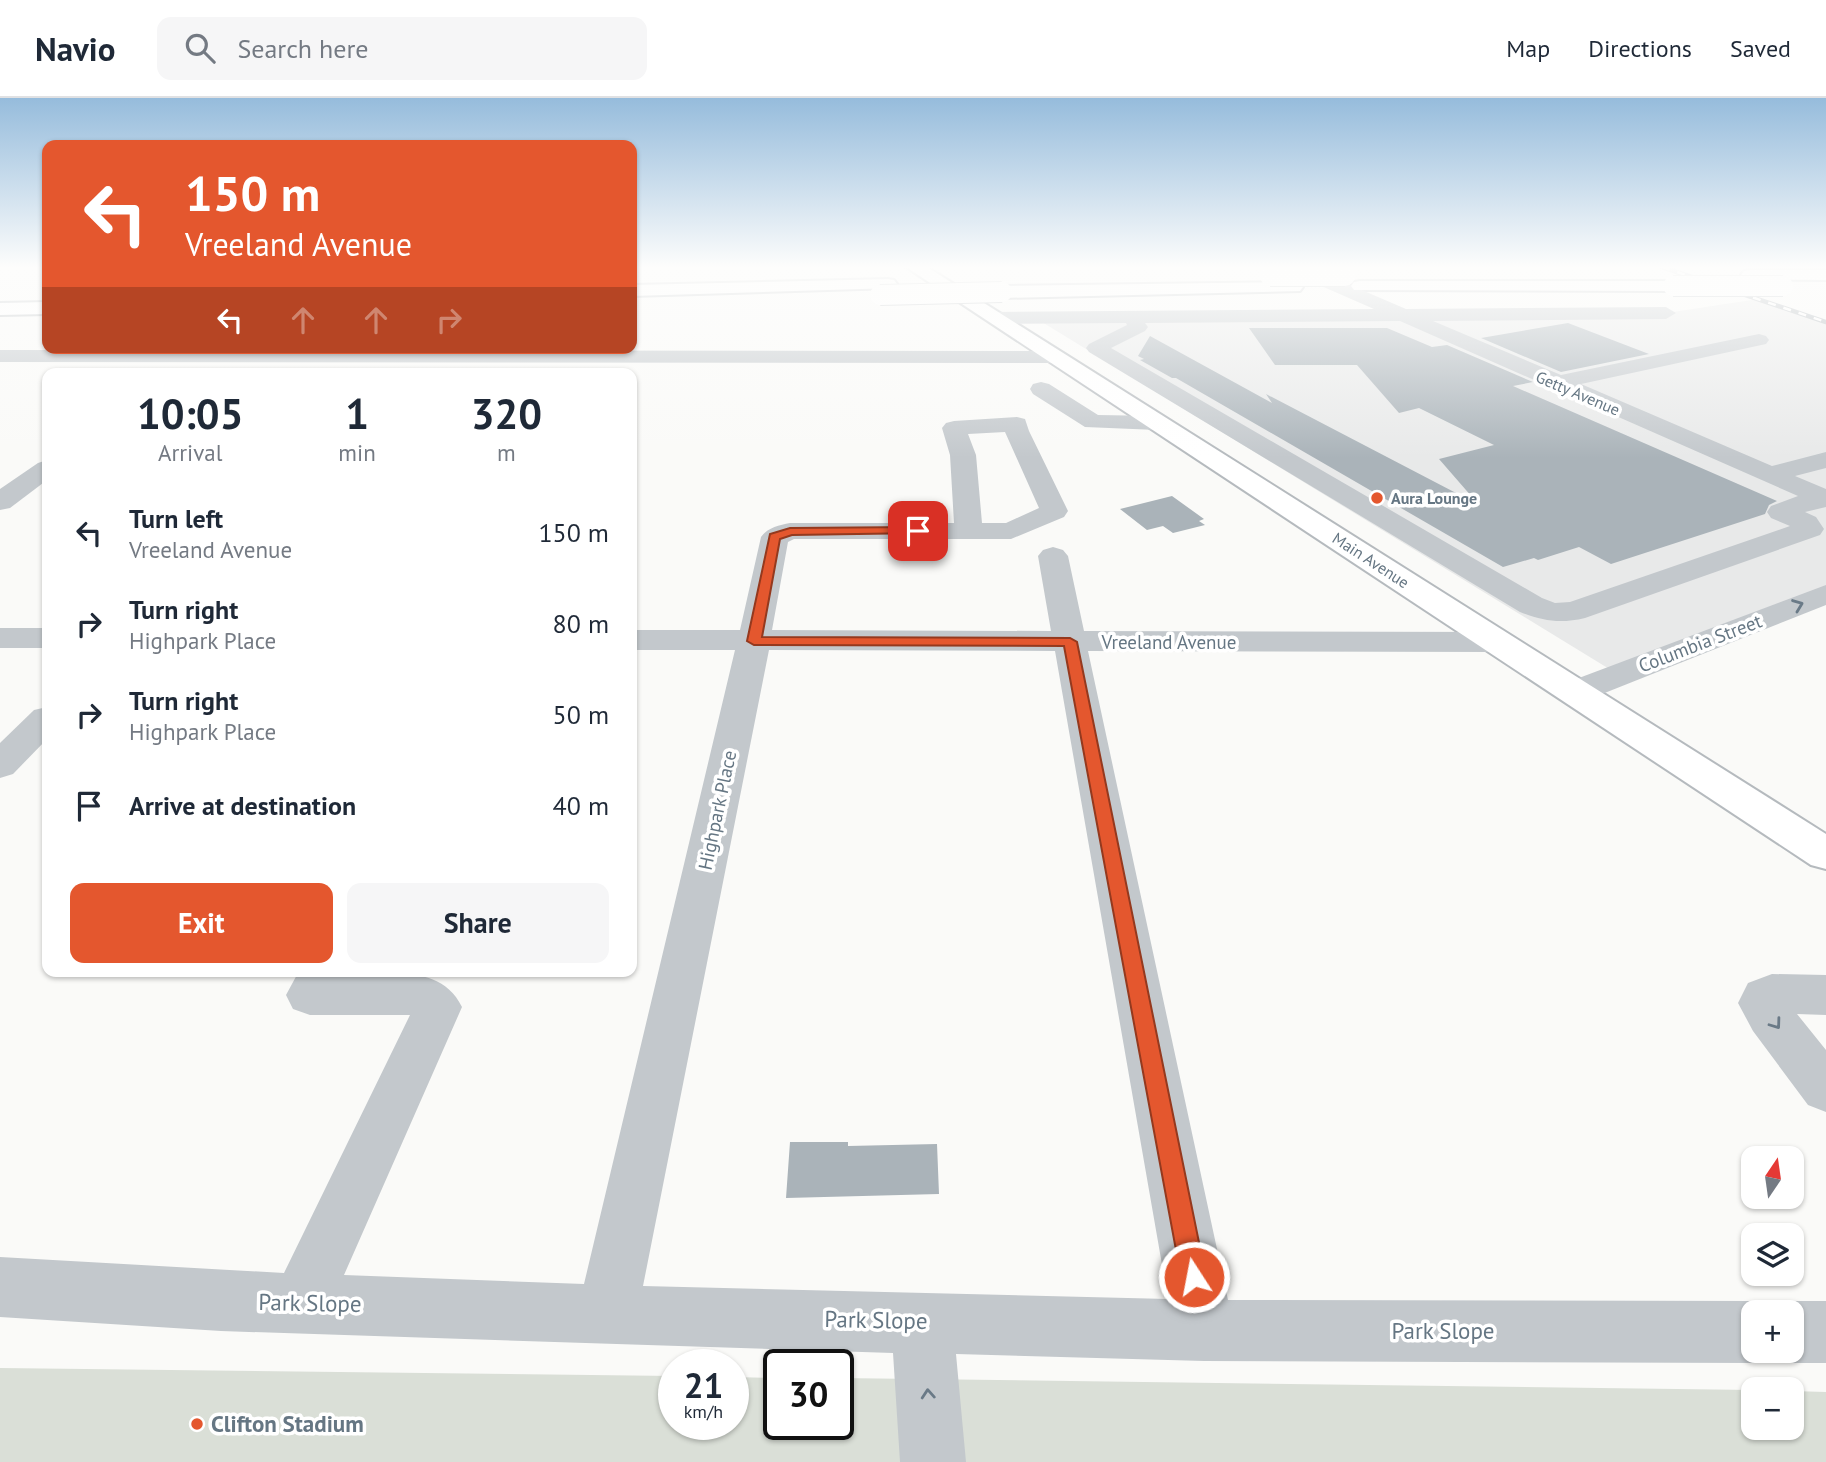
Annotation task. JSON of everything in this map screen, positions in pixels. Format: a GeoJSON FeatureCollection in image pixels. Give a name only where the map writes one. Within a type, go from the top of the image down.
{"type":"FeatureCollection","features":[{"type":"Feature","properties":{"kind":"main road","name":"Main Avenue"},"geometry":{"type":"LineString","coordinates":[[1027,331],[1055,357],[1826,854]]}},
{"type":"Feature","properties":{"kind":"street"},"geometry":{"type":"LineString","coordinates":[[1131,331],[1096,348],[1531,605],[1552,613],[1574,611],[1810,529],[1806,523],[1781,512],[1823,498]]}},
{"type":"Feature","properties":{"kind":"street","name":"Getty Avenue"},"geometry":{"type":"LineString","coordinates":[[1435,331],[1823,498]]}},
{"type":"Feature","properties":{"kind":"street"},"geometry":{"type":"LineString","coordinates":[[1556,383],[1759,340]]}},
{"type":"Feature","properties":{"kind":"street"},"geometry":{"type":"LineString","coordinates":[[0,356],[1055,357]]}},
{"type":"Feature","properties":{"kind":"street"},"geometry":{"type":"LineString","coordinates":[[188,368],[204,356]]}},
{"type":"Feature","properties":{"kind":"street"},"geometry":{"type":"LineString","coordinates":[[393,368],[405,356]]}},
{"type":"Feature","properties":{"kind":"street"},"geometry":{"type":"LineString","coordinates":[[1041,389],[1093,422]]}},
{"type":"Feature","properties":{"kind":"street"},"geometry":{"type":"LineString","coordinates":[[969,531],[963,456],[954,428],[1093,422],[1157,423]]}},
{"type":"Feature","properties":{"kind":"street","name":"Highpark Place"},"geometry":{"type":"LineString","coordinates":[[607,1315],[775,537],[790,531],[1011,531],[1054,511],[1017,431],[1037,424]]}},
{"type":"Feature","properties":{"kind":"street"},"geometry":{"type":"LineString","coordinates":[[1769,475],[1826,460]]}},
{"type":"Feature","properties":{"kind":"street"},"geometry":{"type":"LineString","coordinates":[[0,502],[42,472]]}},
{"type":"Feature","properties":{"kind":"street"},"geometry":{"type":"LineString","coordinates":[[1053,556],[1204,1330]]}},
{"type":"Feature","properties":{"kind":"street","name":"Columbia Street"},"geometry":{"type":"LineString","coordinates":[[1575,692],[1826,594]]}},
{"type":"Feature","properties":{"kind":"street"},"geometry":{"type":"LineString","coordinates":[[0,638],[42,639]]}},
{"type":"Feature","properties":{"kind":"street","name":"Vreeland Avenue"},"geometry":{"type":"LineString","coordinates":[[637,640],[1497,642]]}},
{"type":"Feature","properties":{"kind":"street"},"geometry":{"type":"LineString","coordinates":[[0,765],[42,723]]}},
{"type":"Feature","properties":{"kind":"street"},"geometry":{"type":"LineString","coordinates":[[302,1303],[438,1007],[424,995],[310,995],[320,977]]}},
{"type":"Feature","properties":{"kind":"street"},"geometry":{"type":"LineString","coordinates":[[1826,995],[1772,994],[1765,997],[1762,1003],[1826,1089]]}},
{"type":"Feature","properties":{"kind":"street","name":"Park Slope"},"geometry":{"type":"LineString","coordinates":[[0,1287],[607,1315],[1204,1330],[1741,1332]]}},
{"type":"Feature","properties":{"kind":"street"},"geometry":{"type":"LineString","coordinates":[[922,1321],[933,1462]]}},
{"type":"Feature","properties":{"kind":"street"},"geometry":{"type":"LineString","coordinates":[[1804,1332],[1826,1332]]}},
{"type":"Feature","properties":{"kind":"shaded area"},"geometry":{"type":"Polygon","coordinates":[[[1056,331],[1826,331],[1826,600],[1624,678],[1056,331]]]}},
{"type":"Feature","properties":{"kind":"shaded area"},"geometry":{"type":"Polygon","coordinates":[[[0,1368],[658,1376],[658,1440],[749,1440],[749,1377],[763,1378],[763,1440],[854,1440],[854,1378],[1741,1390],[1741,1440],[1804,1440],[1804,1391],[1826,1392],[1826,1462],[0,1462],[0,1368]]]}},
{"type":"Feature","properties":{"kind":"building"},"geometry":{"type":"Polygon","coordinates":[[[1251,331],[1393,331],[1432,347],[1447,345],[1533,382],[1513,386],[1777,501],[1769,505],[1765,514],[1611,564],[1579,547],[1538,560],[1534,558],[1503,567],[1176,378],[1140,360],[1144,359],[1138,356],[1150,336],[1272,403],[1266,394],[1479,505],[1439,459],[1494,445],[1419,408],[1399,413],[1357,365],[1275,365],[1251,331]]]}},
{"type":"Feature","properties":{"kind":"building"},"geometry":{"type":"Polygon","coordinates":[[[1524,331],[1588,331],[1649,354],[1561,372],[1481,338],[1524,331]]]}},
{"type":"Feature","properties":{"kind":"building"},"geometry":{"type":"Polygon","coordinates":[[[1172,496],[1204,519],[1199,521],[1205,525],[1173,533],[1163,526],[1147,530],[1120,509],[1172,496]]]}},
{"type":"Feature","properties":{"kind":"building"},"geometry":{"type":"Polygon","coordinates":[[[790,1142],[848,1142],[848,1146],[937,1144],[939,1194],[786,1198],[790,1142]]]}},
{"type":"Feature","properties":{"kind":"place","name":"Aura Lounge"},"geometry":{"type":"Point","coordinates":[1377,498]}},
{"type":"Feature","properties":{"kind":"place","name":"Clifton Stadium"},"geometry":{"type":"Point","coordinates":[197,1424]}},
{"type":"Feature","properties":{"kind":"route"},"geometry":{"type":"LineString","coordinates":[[918,531],[790,531],[775,537],[754,641],[1070,642],[1194,1277]]}}]}
